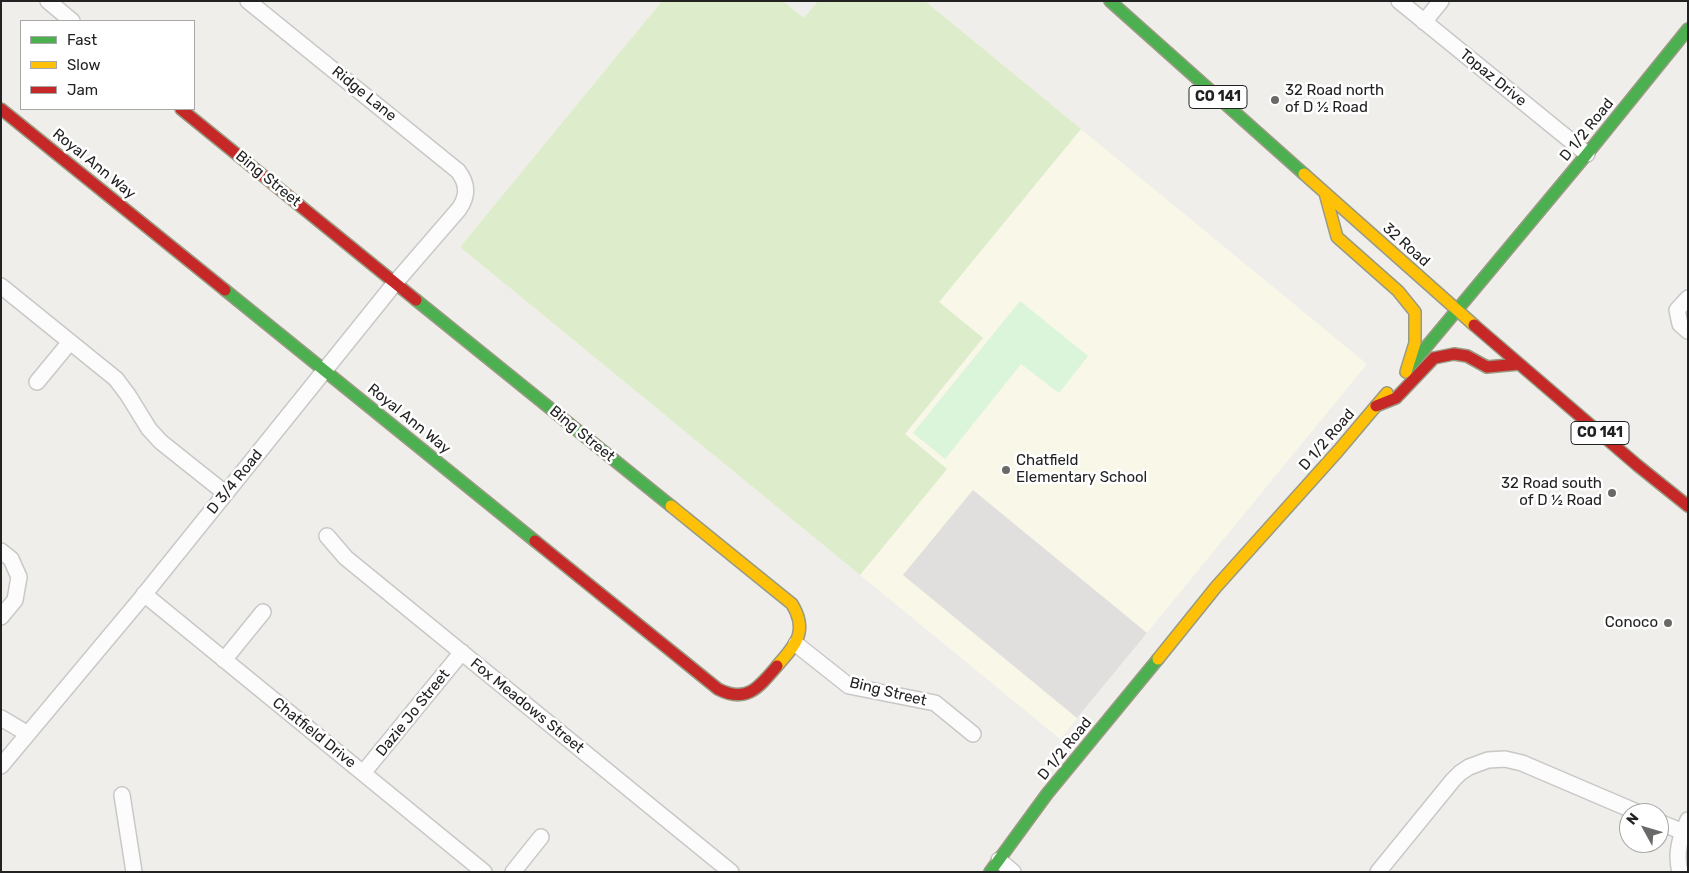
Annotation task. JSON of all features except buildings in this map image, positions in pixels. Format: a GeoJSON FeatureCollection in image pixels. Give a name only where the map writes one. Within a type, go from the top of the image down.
{"type":"FeatureCollection","features":[{"type":"Feature","properties":{"kind":"main road","name":"32 Road"},"geometry":{"type":"LineString","coordinates":[[1110,1],[1457,310],[1688,506]]}},
{"type":"Feature","properties":{"kind":"main road","name":"D 1/2 Road"},"geometry":{"type":"LineString","coordinates":[[995,866],[1047,794],[1216,587],[1406,372],[1688,29]]}},
{"type":"Feature","properties":{"kind":"main road","name":"Royal Ann Way"},"geometry":{"type":"LineString","coordinates":[[1,109],[724,693],[738,696],[753,692],[760,687],[796,644]]}},
{"type":"Feature","properties":{"kind":"main road","name":"Bing Street"},"geometry":{"type":"LineString","coordinates":[[181,110],[792,604],[797,611],[800,625],[796,644]]}},
{"type":"Feature","properties":{"kind":"main road"},"geometry":{"type":"LineString","coordinates":[[1325,193],[1337,237],[1398,291],[1415,312],[1415,342],[1406,372]]}},
{"type":"Feature","properties":{"kind":"main road"},"geometry":{"type":"LineString","coordinates":[[1376,406],[1396,398],[1434,358],[1454,354],[1467,356],[1487,367],[1519,364]]}},
{"type":"Feature","properties":{"kind":"street"},"geometry":{"type":"LineString","coordinates":[[48,1],[71,20]]}},
{"type":"Feature","properties":{"kind":"street","name":"Topaz Drive"},"geometry":{"type":"LineString","coordinates":[[1399,1],[1587,154]]}},
{"type":"Feature","properties":{"kind":"street"},"geometry":{"type":"LineString","coordinates":[[1424,22],[1441,1]]}},
{"type":"Feature","properties":{"kind":"street","name":"Ridge Lane"},"geometry":{"type":"LineString","coordinates":[[257,4],[458,171],[465,182],[466,196]]}},
{"type":"Feature","properties":{"kind":"street","name":"D 3/4 Road"},"geometry":{"type":"LineString","coordinates":[[1,766],[144,594],[395,283],[459,209],[466,196]]}},
{"type":"Feature","properties":{"kind":"street"},"geometry":{"type":"LineString","coordinates":[[1,286],[116,380],[128,395],[149,429],[161,442],[226,493]]}},
{"type":"Feature","properties":{"kind":"street"},"geometry":{"type":"LineString","coordinates":[[1688,298],[1678,310],[1680,324],[1688,331]]}},
{"type":"Feature","properties":{"kind":"street"},"geometry":{"type":"LineString","coordinates":[[37,382],[70,342]]}},
{"type":"Feature","properties":{"kind":"street","name":"Fox Meadows Street"},"geometry":{"type":"LineString","coordinates":[[327,536],[346,558],[731,872]]}},
{"type":"Feature","properties":{"kind":"street"},"geometry":{"type":"LineString","coordinates":[[1,551],[11,559],[19,577],[15,600],[1,617]]}},
{"type":"Feature","properties":{"kind":"street","name":"Chatfield Drive"},"geometry":{"type":"LineString","coordinates":[[144,594],[484,872]]}},
{"type":"Feature","properties":{"kind":"street"},"geometry":{"type":"LineString","coordinates":[[224,660],[263,612]]}},
{"type":"Feature","properties":{"kind":"street","name":"Bing Street"},"geometry":{"type":"LineString","coordinates":[[796,644],[849,686],[935,704],[973,734]]}},
{"type":"Feature","properties":{"kind":"street","name":"Dazie Jo Street"},"geometry":{"type":"LineString","coordinates":[[363,773],[462,652]]}},
{"type":"Feature","properties":{"kind":"street"},"geometry":{"type":"LineString","coordinates":[[1,718],[28,734]]}},
{"type":"Feature","properties":{"kind":"street"},"geometry":{"type":"LineString","coordinates":[[1378,872],[1452,780],[1469,767],[1488,760],[1505,759],[1522,763],[1619,804]]}},
{"type":"Feature","properties":{"kind":"street"},"geometry":{"type":"LineString","coordinates":[[122,795],[134,872]]}},
{"type":"Feature","properties":{"kind":"street"},"geometry":{"type":"LineString","coordinates":[[1669,824],[1685,826],[1677,853],[1680,872]]}},
{"type":"Feature","properties":{"kind":"street"},"geometry":{"type":"LineString","coordinates":[[513,872],[541,838]]}},
{"type":"Feature","properties":{"kind":"street"},"geometry":{"type":"LineString","coordinates":[[995,866],[1013,872]]}},
{"type":"Feature","properties":{"kind":"shaded area","name":"Chatfield Elementary School"},"geometry":{"type":"Polygon","coordinates":[[[662,1],[783,1],[804,18],[818,1],[925,1],[1367,364],[1060,739],[460,247],[662,1]]]}},
{"type":"Feature","properties":{"kind":"shaded area"},"geometry":{"type":"Polygon","coordinates":[[[973,490],[1147,633],[1077,718],[903,575],[973,490]]]}},
{"type":"Feature","properties":{"kind":"green space"},"geometry":{"type":"Polygon","coordinates":[[[662,1],[783,1],[804,18],[818,1],[925,1],[1081,129],[939,302],[983,338],[905,434],[947,469],[860,575],[460,247],[662,1]]]}},
{"type":"Feature","properties":{"kind":"green space"},"geometry":{"type":"Polygon","coordinates":[[[1020,301],[1088,356],[1059,393],[1021,364],[945,459],[913,433],[1020,301]]]}},
{"type":"Feature","properties":{"kind":"traffic: fast"},"geometry":{"type":"LineString","coordinates":[[1110,1],[1304,174]]}},
{"type":"Feature","properties":{"kind":"traffic: fast"},"geometry":{"type":"LineString","coordinates":[[1407,370],[1587,154],[1688,29]]}},
{"type":"Feature","properties":{"kind":"traffic: fast"},"geometry":{"type":"LineString","coordinates":[[225,290],[535,541]]}},
{"type":"Feature","properties":{"kind":"traffic: fast"},"geometry":{"type":"LineString","coordinates":[[416,300],[671,506]]}},
{"type":"Feature","properties":{"kind":"traffic: fast"},"geometry":{"type":"LineString","coordinates":[[990,872],[1047,794],[1158,659]]}},
{"type":"Feature","properties":{"kind":"traffic: slow"},"geometry":{"type":"LineString","coordinates":[[1304,174],[1474,325]]}},
{"type":"Feature","properties":{"kind":"traffic: slow"},"geometry":{"type":"LineString","coordinates":[[1325,193],[1337,237],[1398,291],[1415,312],[1415,343],[1406,372]]}},
{"type":"Feature","properties":{"kind":"traffic: slow"},"geometry":{"type":"LineString","coordinates":[[1158,659],[1216,587],[1338,451],[1387,393]]}},
{"type":"Feature","properties":{"kind":"traffic: slow"},"geometry":{"type":"LineString","coordinates":[[671,506],[792,604],[799,623],[798,638],[777,666]]}},
{"type":"Feature","properties":{"kind":"traffic: jam"},"geometry":{"type":"LineString","coordinates":[[1,109],[225,290]]}},
{"type":"Feature","properties":{"kind":"traffic: jam"},"geometry":{"type":"LineString","coordinates":[[182,110],[416,300]]}},
{"type":"Feature","properties":{"kind":"traffic: jam"},"geometry":{"type":"LineString","coordinates":[[1474,325],[1637,465],[1688,506]]}},
{"type":"Feature","properties":{"kind":"traffic: jam"},"geometry":{"type":"LineString","coordinates":[[1376,406],[1396,398],[1434,358],[1454,354],[1467,356],[1487,367],[1519,364]]}},
{"type":"Feature","properties":{"kind":"traffic: jam"},"geometry":{"type":"LineString","coordinates":[[535,541],[718,689],[737,695],[745,694],[764,681],[777,666]]}},
{"type":"Feature","properties":{"kind":"place","name":"32 Road north of D ½ Road"},"geometry":{"type":"Point","coordinates":[1275,100]}},
{"type":"Feature","properties":{"kind":"place","name":"Chatfield Elementary School"},"geometry":{"type":"Point","coordinates":[1006,470]}},
{"type":"Feature","properties":{"kind":"place","name":"32 Road south of D ½ Road"},"geometry":{"type":"Point","coordinates":[1612,493]}},
{"type":"Feature","properties":{"kind":"place","name":"Conoco"},"geometry":{"type":"Point","coordinates":[1668,623]}}]}
